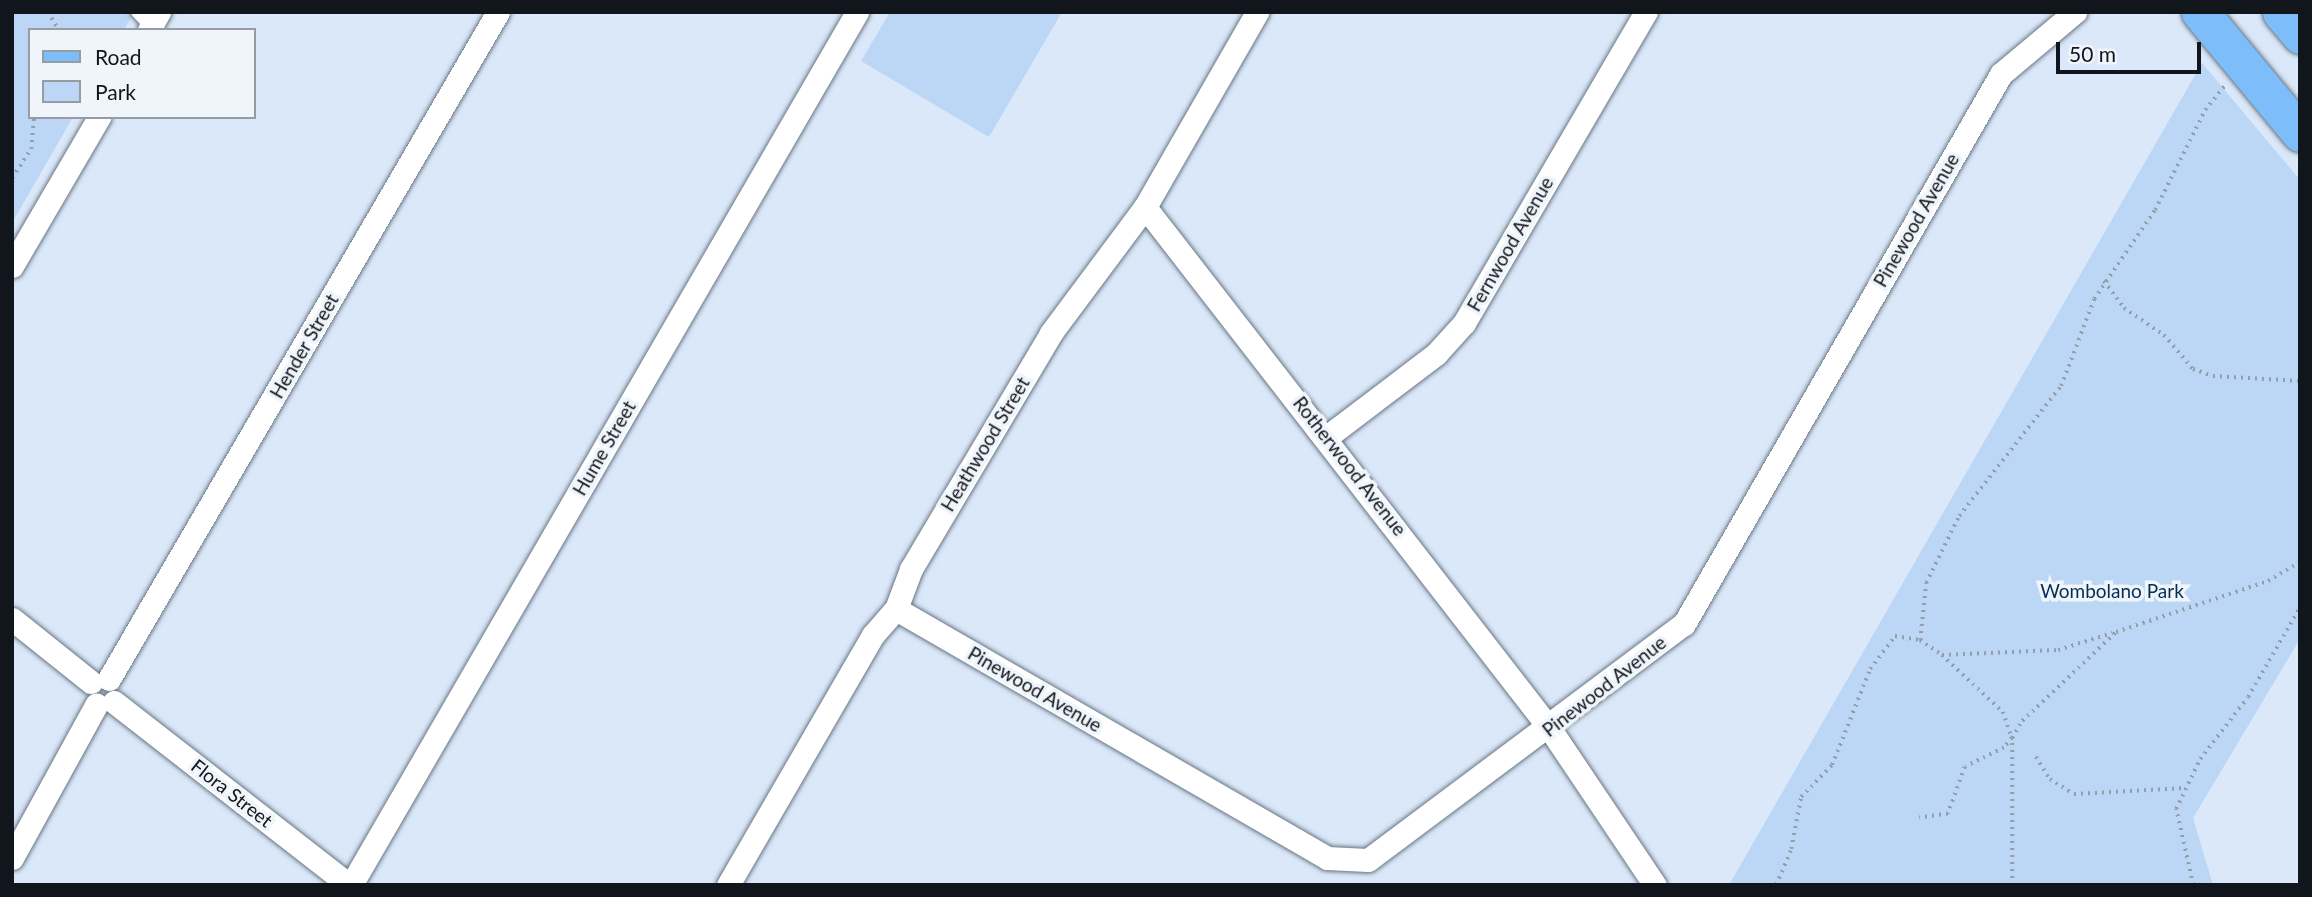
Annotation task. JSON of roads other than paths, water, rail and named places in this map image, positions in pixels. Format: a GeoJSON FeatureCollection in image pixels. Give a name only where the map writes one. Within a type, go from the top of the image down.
{"type":"FeatureCollection","features":[{"type":"Feature","properties":{"kind":"main road"},"geometry":{"type":"LineString","coordinates":[[2200,12],[2300,133]]}},
{"type":"Feature","properties":{"kind":"main road"},"geometry":{"type":"LineString","coordinates":[[2281,12],[2300,35]]}},
{"type":"Feature","properties":{"kind":"street","name":"Hender Street"},"geometry":{"type":"LineString","coordinates":[[100,680],[498,12]]}},
{"type":"Feature","properties":{"kind":"street","name":"Hume Street"},"geometry":{"type":"LineString","coordinates":[[350,885],[857,12]]}},
{"type":"Feature","properties":{"kind":"street","name":"Heathwood Street"},"geometry":{"type":"LineString","coordinates":[[728,885],[873,635],[896,609],[911,569],[1051,333],[1145,207],[1257,12]]}},
{"type":"Feature","properties":{"kind":"street","name":"Fernwood Avenue"},"geometry":{"type":"LineString","coordinates":[[1328,436],[1436,354],[1464,323],[1646,12]]}},
{"type":"Feature","properties":{"kind":"street","name":"Pinewood Avenue"},"geometry":{"type":"LineString","coordinates":[[896,609],[1327,858],[1368,860],[1550,729],[1684,624],[2001,74],[2075,12]]}},
{"type":"Feature","properties":{"kind":"street"},"geometry":{"type":"LineString","coordinates":[[12,266],[98,119]]}},
{"type":"Feature","properties":{"kind":"street","name":"Rotherwood Avenue"},"geometry":{"type":"LineString","coordinates":[[1145,207],[1328,436],[1550,729],[1655,885]]}},
{"type":"Feature","properties":{"kind":"street"},"geometry":{"type":"LineString","coordinates":[[12,619],[100,680],[88,695],[105,703],[12,858]]}},
{"type":"Feature","properties":{"kind":"street","name":"Flora Street"},"geometry":{"type":"LineString","coordinates":[[105,703],[350,885]]}},
{"type":"Feature","properties":{"kind":"park label","name":"Wombolano Park"},"geometry":{"type":"Point","coordinates":[2112,591]}}]}
